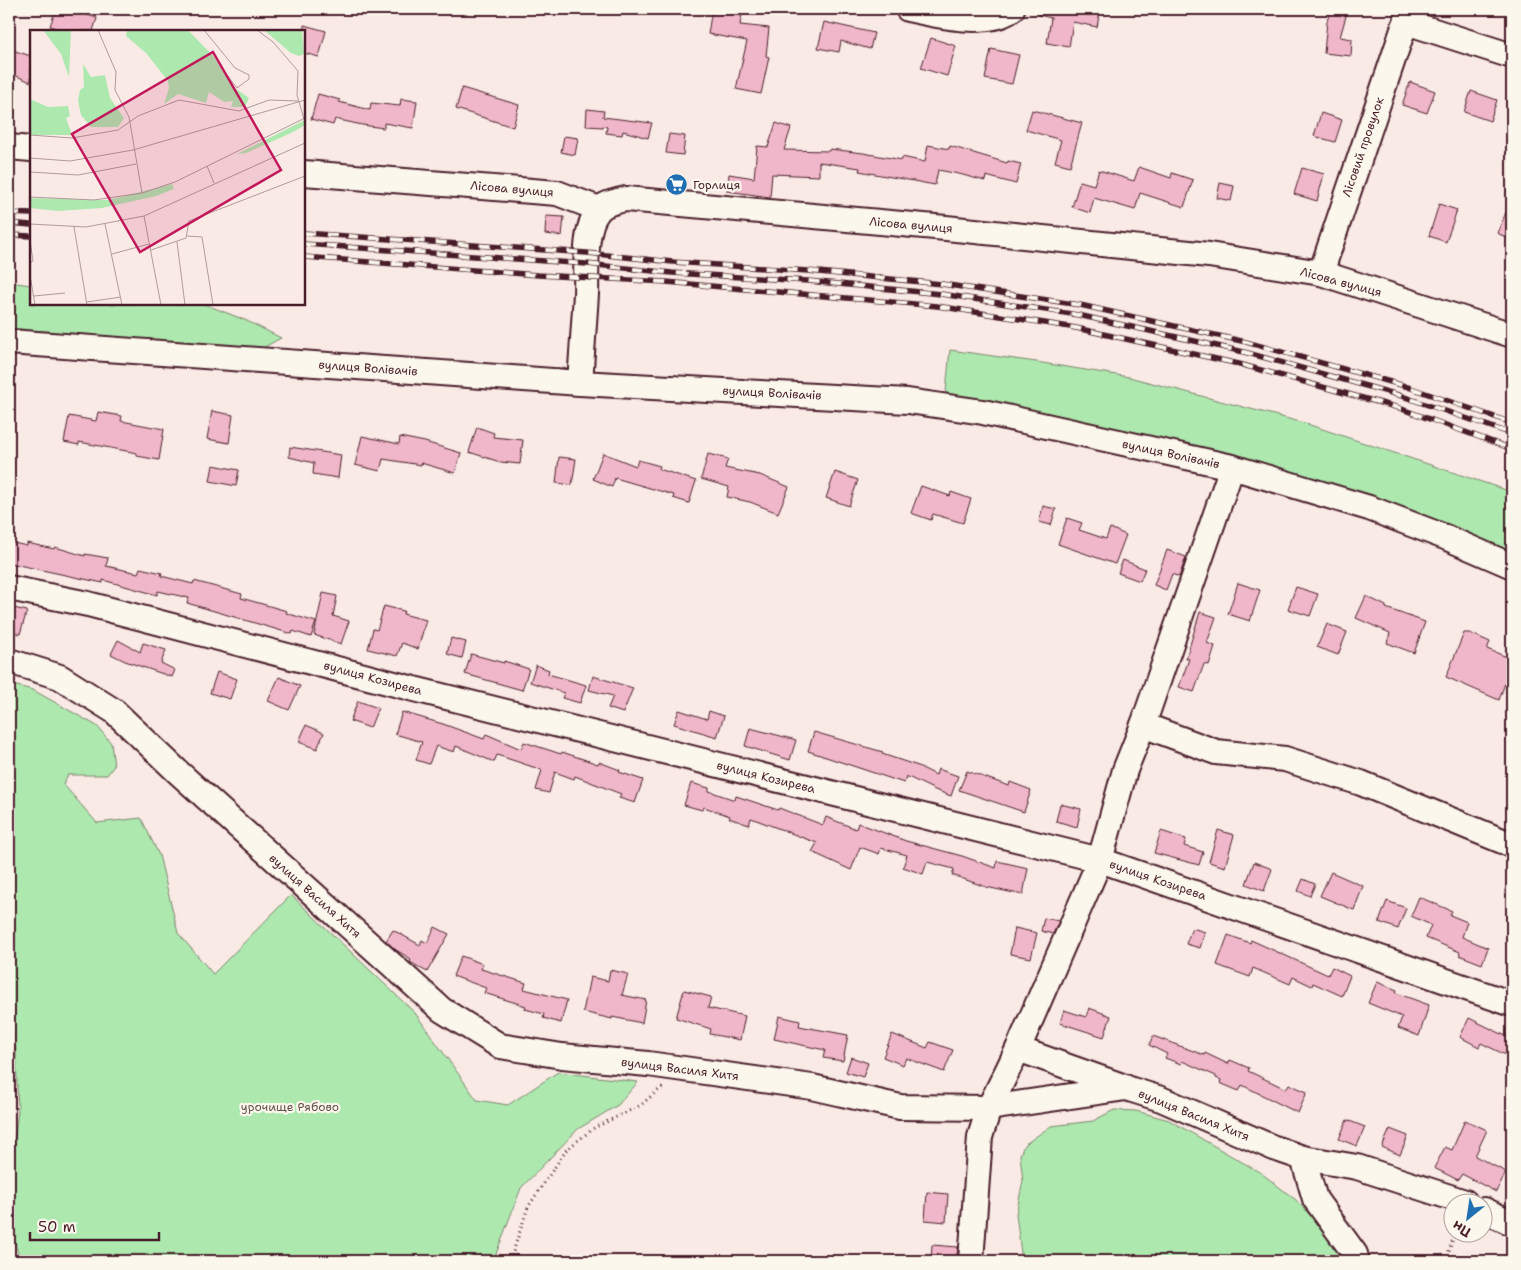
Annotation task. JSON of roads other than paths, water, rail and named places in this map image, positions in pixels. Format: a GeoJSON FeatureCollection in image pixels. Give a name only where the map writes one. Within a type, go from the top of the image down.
{"type":"FeatureCollection","features":[{"type":"Feature","properties":{"kind":"street"},"geometry":{"type":"LineString","coordinates":[[908,9],[978,19],[1006,14],[1012,9]]}},
{"type":"Feature","properties":{"kind":"street","name":"Лісовий провулок"},"geometry":{"type":"LineString","coordinates":[[1321,273],[1408,15],[1512,55]]}},
{"type":"Feature","properties":{"kind":"street"},"geometry":{"type":"LineString","coordinates":[[9,147],[30,149]]}},
{"type":"Feature","properties":{"kind":"street","name":"Лісова вулиця"},"geometry":{"type":"LineString","coordinates":[[305,173],[557,192],[599,209],[626,199],[946,228],[1209,255],[1321,273],[1512,335]]}},
{"type":"Feature","properties":{"kind":"street"},"geometry":{"type":"LineString","coordinates":[[580,383],[587,253],[593,218],[599,209]]}},
{"type":"Feature","properties":{"kind":"street","name":"вулиця Волівачів"},"geometry":{"type":"LineString","coordinates":[[9,342],[580,383],[908,401],[983,412],[1232,467],[1368,508],[1445,537],[1512,566]]}},
{"type":"Feature","properties":{"kind":"street"},"geometry":{"type":"LineString","coordinates":[[971,1261],[980,1137],[989,1108],[1018,1049],[1100,860],[1125,770],[1143,725],[1232,467]]}},
{"type":"Feature","properties":{"kind":"street","name":"вулиця Козирева"},"geometry":{"type":"LineString","coordinates":[[9,588],[88,604],[414,689],[1100,860],[1512,1004]]}},
{"type":"Feature","properties":{"kind":"street","name":"вулиця Василя Хитя"},"geometry":{"type":"LineString","coordinates":[[9,661],[60,677],[114,711],[179,773],[442,1010],[500,1046],[562,1056],[648,1064],[812,1087],[900,1107],[989,1108],[1126,1088],[1161,1100],[1274,1148],[1303,1158],[1357,1167],[1444,1195]]}},
{"type":"Feature","properties":{"kind":"street"},"geometry":{"type":"LineString","coordinates":[[1143,725],[1216,752],[1286,759],[1361,783],[1512,846]]}},
{"type":"Feature","properties":{"kind":"street"},"geometry":{"type":"LineString","coordinates":[[1018,1049],[1126,1088]]}},
{"type":"Feature","properties":{"kind":"street"},"geometry":{"type":"LineString","coordinates":[[1303,1158],[1315,1199],[1355,1254],[1357,1261]]}},
{"type":"Feature","properties":{"kind":"street"},"geometry":{"type":"LineString","coordinates":[[1494,1215],[1512,1223]]}},
{"type":"Feature","properties":{"kind":"railway"},"geometry":{"type":"LineString","coordinates":[[9,213],[30,214]]}},
{"type":"Feature","properties":{"kind":"railway"},"geometry":{"type":"LineString","coordinates":[[9,223],[30,225]]}},
{"type":"Feature","properties":{"kind":"railway"},"geometry":{"type":"LineString","coordinates":[[305,233],[808,271],[942,284],[1080,305],[1246,342],[1405,386],[1512,423]]}},
{"type":"Feature","properties":{"kind":"railway"},"geometry":{"type":"LineString","coordinates":[[9,235],[30,236]]}},
{"type":"Feature","properties":{"kind":"railway"},"geometry":{"type":"LineString","coordinates":[[305,244],[587,264],[672,273],[808,281],[941,294],[1078,315],[1244,352],[1402,396],[1512,434]]}},
{"type":"Feature","properties":{"kind":"railway"},"geometry":{"type":"LineString","coordinates":[[305,257],[538,275],[666,282],[937,306],[1076,328],[1239,364],[1399,408],[1512,449]]}},
{"type":"Feature","properties":{"kind":"place","name":"Горлиця"},"geometry":{"type":"Point","coordinates":[677,185]}},
{"type":"Feature","properties":{"kind":"park label","name":"урочище Рябово"},"geometry":{"type":"Point","coordinates":[290,1107]}}]}
